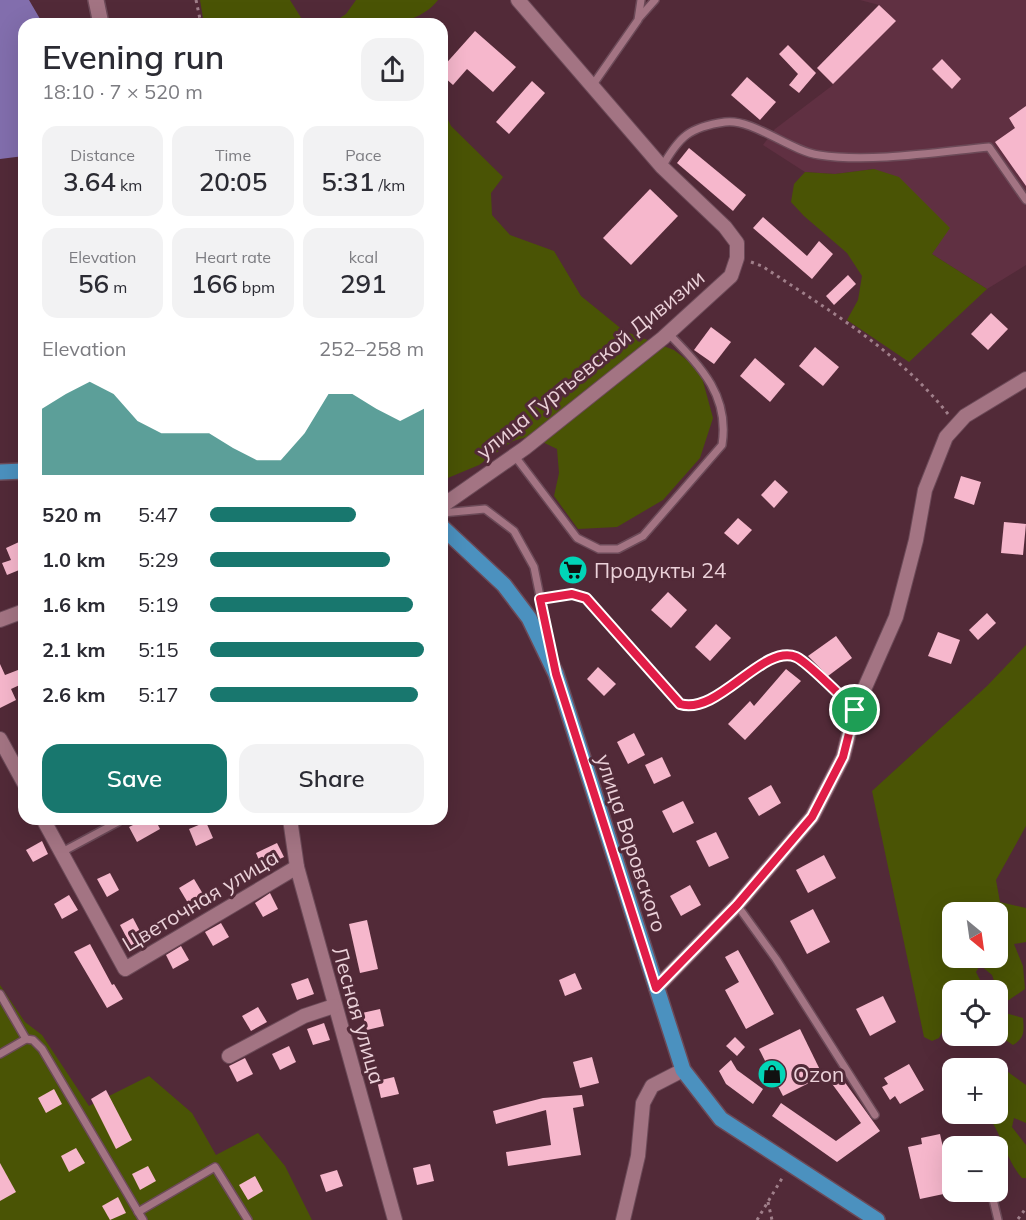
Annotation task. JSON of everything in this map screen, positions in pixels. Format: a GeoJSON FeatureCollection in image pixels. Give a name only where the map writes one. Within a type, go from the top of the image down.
{"type":"FeatureCollection","features":[{"type":"Feature","properties":{"kind":"main road"},"geometry":{"type":"LineString","coordinates":[[0,472],[18,471]]}},
{"type":"Feature","properties":{"kind":"main road","name":"улица Воровского"},"geometry":{"type":"LineString","coordinates":[[448,533],[504,585],[529,618],[556,674],[683,1070],[721,1119],[878,1220]]}},
{"type":"Feature","properties":{"kind":"street"},"geometry":{"type":"LineString","coordinates":[[96,0],[100,18]]}},
{"type":"Feature","properties":{"kind":"street"},"geometry":{"type":"LineString","coordinates":[[518,0],[662,167],[725,226],[737,243],[737,258]]}},
{"type":"Feature","properties":{"kind":"street","name":"улица Гуртьевской Дивизии"},"geometry":{"type":"LineString","coordinates":[[448,502],[514,455],[668,333],[731,276],[737,258]]}},
{"type":"Feature","properties":{"kind":"street"},"geometry":{"type":"LineString","coordinates":[[656,988],[737,905],[812,817],[843,757],[855,710],[896,617],[933,465],[946,437],[965,416],[1026,379]]}},
{"type":"Feature","properties":{"kind":"street"},"geometry":{"type":"LineString","coordinates":[[0,620],[18,613]]}},
{"type":"Feature","properties":{"kind":"street"},"geometry":{"type":"LineString","coordinates":[[0,739],[18,772]]}},
{"type":"Feature","properties":{"kind":"street"},"geometry":{"type":"LineString","coordinates":[[47,825],[62,852]]}},
{"type":"Feature","properties":{"kind":"street","name":"Лесная улица"},"geometry":{"type":"LineString","coordinates":[[291,825],[297,867],[395,1220]]}},
{"type":"Feature","properties":{"kind":"street","name":"Цветочная улица"},"geometry":{"type":"LineString","coordinates":[[62,852],[125,969],[297,867]]}},
{"type":"Feature","properties":{"kind":"street"},"geometry":{"type":"LineString","coordinates":[[229,1056],[304,1016],[334,1006]]}},
{"type":"Feature","properties":{"kind":"street"},"geometry":{"type":"LineString","coordinates":[[623,1220],[638,1156],[643,1103],[652,1086],[683,1070]]}},
{"type":"Feature","properties":{"kind":"lane"},"geometry":{"type":"LineString","coordinates":[[638,20],[641,0]]}},
{"type":"Feature","properties":{"kind":"lane"},"geometry":{"type":"LineString","coordinates":[[638,20],[646,0]]}},
{"type":"Feature","properties":{"kind":"lane"},"geometry":{"type":"LineString","coordinates":[[592,86],[638,20],[656,0]]}},
{"type":"Feature","properties":{"kind":"lane"},"geometry":{"type":"LineString","coordinates":[[662,167],[677,140],[698,129],[728,121],[750,126],[786,145],[819,155],[886,157],[989,147],[1026,200]]}},
{"type":"Feature","properties":{"kind":"lane"},"geometry":{"type":"LineString","coordinates":[[514,455],[577,538],[599,549],[618,549],[643,536],[722,445],[725,426],[715,392],[706,372],[668,333]]}},
{"type":"Feature","properties":{"kind":"lane"},"geometry":{"type":"LineString","coordinates":[[448,512],[486,509],[514,531],[534,567],[556,674]]}},
{"type":"Feature","properties":{"kind":"lane"},"geometry":{"type":"LineString","coordinates":[[540,599],[572,594],[586,598],[680,704],[691,707],[709,701],[780,656],[796,657],[855,710]]}},
{"type":"Feature","properties":{"kind":"lane"},"geometry":{"type":"LineString","coordinates":[[62,852],[112,825]]}},
{"type":"Feature","properties":{"kind":"lane"},"geometry":{"type":"LineString","coordinates":[[737,905],[777,959],[875,1115]]}},
{"type":"Feature","properties":{"kind":"lane"},"geometry":{"type":"LineString","coordinates":[[0,994],[26,1039]]}},
{"type":"Feature","properties":{"kind":"lane"},"geometry":{"type":"LineString","coordinates":[[0,1054],[26,1039],[33,1040],[42,1049],[143,1220]]}},
{"type":"Feature","properties":{"kind":"lane"},"geometry":{"type":"LineString","coordinates":[[138,1212],[215,1167],[248,1220]]}},
{"type":"Feature","properties":{"kind":"lane"},"geometry":{"type":"LineString","coordinates":[[994,1202],[999,1220]]}},
{"type":"Feature","properties":{"kind":"path"},"geometry":{"type":"LineString","coordinates":[[196,0],[200,18]]}},
{"type":"Feature","properties":{"kind":"path"},"geometry":{"type":"LineString","coordinates":[[737,258],[762,266],[824,307],[904,368],[934,396],[957,425]]}},
{"type":"Feature","properties":{"kind":"path"},"geometry":{"type":"LineString","coordinates":[[757,1220],[791,1164]]}},
{"type":"Feature","properties":{"kind":"path"},"geometry":{"type":"LineString","coordinates":[[768,1200],[772,1220]]}},
{"type":"Feature","properties":{"kind":"path"},"geometry":{"type":"LineString","coordinates":[[1017,1220],[1026,1208]]}},
{"type":"Feature","properties":{"kind":"path"},"geometry":{"type":"LineString","coordinates":[[1017,1220],[1026,1216]]}},
{"type":"Feature","properties":{"kind":"shaded area"},"geometry":{"type":"Polygon","coordinates":[[[0,0],[29,0],[40,18],[18,18],[18,157],[0,159],[0,0]]]}},
{"type":"Feature","properties":{"kind":"shaded area"},"geometry":{"type":"Polygon","coordinates":[[[860,0],[1026,0],[1026,265],[987,289],[932,254],[874,169],[835,174],[805,172],[763,145],[775,129],[833,85],[817,68],[879,5],[860,0]]]}},
{"type":"Feature","properties":{"kind":"green space"},"geometry":{"type":"Polygon","coordinates":[[[200,0],[290,0],[301,18],[203,18],[200,0]]]}},
{"type":"Feature","properties":{"kind":"green space"},"geometry":{"type":"Polygon","coordinates":[[[356,0],[438,0],[428,10],[413,18],[340,18],[346,14],[356,0]]]}},
{"type":"Feature","properties":{"kind":"green space"},"geometry":{"type":"Polygon","coordinates":[[[448,120],[451,126],[503,177],[491,193],[492,215],[510,235],[554,251],[581,296],[624,331],[674,350],[700,370],[713,418],[700,458],[663,500],[617,527],[578,529],[554,496],[559,473],[557,449],[530,436],[513,441],[479,465],[448,478],[448,120]]]}},
{"type":"Feature","properties":{"kind":"green space"},"geometry":{"type":"Polygon","coordinates":[[[874,169],[899,177],[950,228],[932,254],[987,289],[909,362],[847,320],[858,300],[862,276],[847,253],[791,202],[794,184],[805,172],[835,174],[874,169]]]}},
{"type":"Feature","properties":{"kind":"green space"},"geometry":{"type":"Polygon","coordinates":[[[1026,645],[1026,826],[996,880],[1000,902],[942,902],[942,968],[978,968],[976,972],[980,980],[942,980],[942,1032],[939,1038],[932,1041],[924,1037],[872,791],[987,686],[1026,645]]]}},
{"type":"Feature","properties":{"kind":"green space"},"geometry":{"type":"Polygon","coordinates":[[[1008,904],[1026,908],[1026,942],[1014,944],[1023,966],[1025,989],[1008,1001],[1008,980],[994,980],[992,975],[984,968],[1008,968],[1008,904]]]}},
{"type":"Feature","properties":{"kind":"green space"},"geometry":{"type":"Polygon","coordinates":[[[0,985],[25,1022],[42,1035],[89,1106],[149,1076],[192,1113],[216,1155],[258,1133],[285,1166],[312,1220],[0,1220],[0,985]]]}},
{"type":"Feature","properties":{"kind":"green space"},"geometry":{"type":"Polygon","coordinates":[[[1008,1014],[1023,1018],[1023,1034],[1020,1040],[1013,1045],[1008,1042],[1008,1014]]]}},
{"type":"Feature","properties":{"kind":"green space"},"geometry":{"type":"Polygon","coordinates":[[[1008,1072],[1026,1085],[1026,1123],[1014,1118],[1012,1127],[1026,1145],[1026,1178],[1022,1178],[1008,1154],[1008,1136],[1000,1136],[993,1124],[1008,1124],[1008,1072]]]}},
{"type":"Feature","properties":{"kind":"building"},"geometry":{"type":"Polygon","coordinates":[[[879,5],[896,21],[833,84],[817,68],[879,5]]]}},
{"type":"Feature","properties":{"kind":"building"},"geometry":{"type":"Polygon","coordinates":[[[475,31],[516,67],[493,92],[467,69],[453,85],[448,80],[448,61],[475,31]]]}},
{"type":"Feature","properties":{"kind":"building"},"geometry":{"type":"Polygon","coordinates":[[[788,45],[816,73],[799,93],[789,85],[798,74],[779,54],[788,45]]]}},
{"type":"Feature","properties":{"kind":"building"},"geometry":{"type":"Polygon","coordinates":[[[942,59],[961,79],[952,89],[932,69],[942,59]]]}},
{"type":"Feature","properties":{"kind":"building"},"geometry":{"type":"Polygon","coordinates":[[[747,77],[776,102],[760,120],[731,95],[747,77]]]}},
{"type":"Feature","properties":{"kind":"building"},"geometry":{"type":"Polygon","coordinates":[[[532,81],[545,93],[509,134],[496,122],[532,81]]]}},
{"type":"Feature","properties":{"kind":"building"},"geometry":{"type":"Polygon","coordinates":[[[1026,106],[1026,186],[995,142],[1015,128],[1009,118],[1026,106]]]}},
{"type":"Feature","properties":{"kind":"building"},"geometry":{"type":"Polygon","coordinates":[[[689,148],[746,195],[733,211],[677,163],[689,148]]]}},
{"type":"Feature","properties":{"kind":"building"},"geometry":{"type":"Polygon","coordinates":[[[650,189],[678,216],[631,265],[603,238],[650,189]]]}},
{"type":"Feature","properties":{"kind":"building"},"geometry":{"type":"Polygon","coordinates":[[[763,217],[807,256],[819,241],[833,254],[812,279],[753,228],[763,217]]]}},
{"type":"Feature","properties":{"kind":"building"},"geometry":{"type":"Polygon","coordinates":[[[848,275],[856,284],[834,305],[826,296],[848,275]]]}},
{"type":"Feature","properties":{"kind":"building"},"geometry":{"type":"Polygon","coordinates":[[[991,313],[1008,329],[988,350],[971,334],[991,313]]]}},
{"type":"Feature","properties":{"kind":"building"},"geometry":{"type":"Polygon","coordinates":[[[711,327],[731,342],[714,364],[694,350],[711,327]]]}},
{"type":"Feature","properties":{"kind":"building"},"geometry":{"type":"Polygon","coordinates":[[[815,347],[839,367],[823,386],[799,366],[815,347]]]}},
{"type":"Feature","properties":{"kind":"building"},"geometry":{"type":"Polygon","coordinates":[[[755,358],[785,384],[770,402],[740,376],[755,358]]]}},
{"type":"Feature","properties":{"kind":"building"},"geometry":{"type":"Polygon","coordinates":[[[961,476],[981,482],[974,505],[954,498],[961,476]]]}},
{"type":"Feature","properties":{"kind":"building"},"geometry":{"type":"Polygon","coordinates":[[[775,480],[788,492],[774,508],[761,495],[775,480]]]}},
{"type":"Feature","properties":{"kind":"building"},"geometry":{"type":"Polygon","coordinates":[[[738,518],[752,530],[738,545],[724,533],[738,518]]]}},
{"type":"Feature","properties":{"kind":"building"},"geometry":{"type":"Polygon","coordinates":[[[1004,522],[1026,524],[1023,555],[1001,553],[1004,522]]]}},
{"type":"Feature","properties":{"kind":"building"},"geometry":{"type":"Polygon","coordinates":[[[18,542],[18,570],[7,575],[2,563],[11,560],[6,548],[18,542]]]}},
{"type":"Feature","properties":{"kind":"building"},"geometry":{"type":"Polygon","coordinates":[[[668,592],[687,610],[671,628],[651,610],[668,592]]]}},
{"type":"Feature","properties":{"kind":"building"},"geometry":{"type":"Polygon","coordinates":[[[987,613],[996,623],[978,640],[969,630],[987,613]]]}},
{"type":"Feature","properties":{"kind":"building"},"geometry":{"type":"Polygon","coordinates":[[[716,624],[731,638],[710,661],[695,647],[716,624]]]}},
{"type":"Feature","properties":{"kind":"building"},"geometry":{"type":"Polygon","coordinates":[[[938,632],[960,640],[951,664],[928,656],[938,632]]]}},
{"type":"Feature","properties":{"kind":"building"},"geometry":{"type":"Polygon","coordinates":[[[836,636],[852,658],[828,676],[808,656],[836,636]]]}},
{"type":"Feature","properties":{"kind":"building"},"geometry":{"type":"Polygon","coordinates":[[[0,664],[5,675],[18,670],[18,686],[11,689],[16,700],[0,708],[0,664]]]}},
{"type":"Feature","properties":{"kind":"building"},"geometry":{"type":"Polygon","coordinates":[[[598,667],[616,684],[604,696],[587,679],[598,667]]]}},
{"type":"Feature","properties":{"kind":"building"},"geometry":{"type":"Polygon","coordinates":[[[786,669],[801,681],[745,740],[728,724],[750,701],[754,706],[786,669]]]}},
{"type":"Feature","properties":{"kind":"building"},"geometry":{"type":"Polygon","coordinates":[[[634,733],[645,755],[628,764],[617,742],[634,733]]]}},
{"type":"Feature","properties":{"kind":"building"},"geometry":{"type":"Polygon","coordinates":[[[662,757],[671,776],[654,784],[645,765],[662,757]]]}},
{"type":"Feature","properties":{"kind":"building"},"geometry":{"type":"Polygon","coordinates":[[[771,785],[781,803],[759,816],[748,798],[771,785]]]}},
{"type":"Feature","properties":{"kind":"building"},"geometry":{"type":"Polygon","coordinates":[[[683,801],[694,823],[673,833],[662,811],[683,801]]]}},
{"type":"Feature","properties":{"kind":"building"},"geometry":{"type":"Polygon","coordinates":[[[158,825],[160,829],[137,842],[129,827],[158,825]]]}},
{"type":"Feature","properties":{"kind":"building"},"geometry":{"type":"Polygon","coordinates":[[[199,825],[207,825],[213,838],[196,846],[189,829],[199,825]]]}},
{"type":"Feature","properties":{"kind":"building"},"geometry":{"type":"Polygon","coordinates":[[[716,832],[729,858],[709,867],[696,841],[716,832]]]}},
{"type":"Feature","properties":{"kind":"building"},"geometry":{"type":"Polygon","coordinates":[[[42,841],[48,854],[33,862],[26,850],[42,841]]]}},
{"type":"Feature","properties":{"kind":"building"},"geometry":{"type":"Polygon","coordinates":[[[277,843],[284,857],[262,867],[256,853],[277,843]]]}},
{"type":"Feature","properties":{"kind":"building"},"geometry":{"type":"Polygon","coordinates":[[[824,855],[836,878],[808,893],[796,870],[824,855]]]}},
{"type":"Feature","properties":{"kind":"building"},"geometry":{"type":"Polygon","coordinates":[[[110,873],[119,890],[107,897],[97,879],[110,873]]]}},
{"type":"Feature","properties":{"kind":"building"},"geometry":{"type":"Polygon","coordinates":[[[194,879],[203,894],[188,903],[179,888],[194,879]]]}},
{"type":"Feature","properties":{"kind":"building"},"geometry":{"type":"Polygon","coordinates":[[[690,885],[701,905],[681,916],[670,896],[690,885]]]}},
{"type":"Feature","properties":{"kind":"building"},"geometry":{"type":"Polygon","coordinates":[[[270,893],[278,909],[263,917],[255,903],[270,893]]]}},
{"type":"Feature","properties":{"kind":"building"},"geometry":{"type":"Polygon","coordinates":[[[69,895],[78,910],[62,919],[54,904],[69,895]]]}},
{"type":"Feature","properties":{"kind":"building"},"geometry":{"type":"Polygon","coordinates":[[[813,909],[830,942],[807,954],[790,921],[813,909]]]}},
{"type":"Feature","properties":{"kind":"building"},"geometry":{"type":"Polygon","coordinates":[[[133,918],[144,939],[131,946],[120,925],[133,918]]]}},
{"type":"Feature","properties":{"kind":"building"},"geometry":{"type":"Polygon","coordinates":[[[367,920],[378,969],[360,973],[349,924],[367,920]]]}},
{"type":"Feature","properties":{"kind":"building"},"geometry":{"type":"Polygon","coordinates":[[[221,923],[229,937],[213,946],[205,932],[221,923]]]}},
{"type":"Feature","properties":{"kind":"building"},"geometry":{"type":"Polygon","coordinates":[[[90,944],[112,985],[114,984],[123,999],[107,1008],[74,952],[90,944]]]}},
{"type":"Feature","properties":{"kind":"building"},"geometry":{"type":"Polygon","coordinates":[[[181,946],[189,960],[173,969],[166,955],[181,946]]]}},
{"type":"Feature","properties":{"kind":"building"},"geometry":{"type":"Polygon","coordinates":[[[738,950],[774,1014],[746,1029],[725,990],[739,982],[725,957],[738,950]]]}},
{"type":"Feature","properties":{"kind":"building"},"geometry":{"type":"Polygon","coordinates":[[[575,973],[582,989],[565,996],[559,980],[575,973]]]}},
{"type":"Feature","properties":{"kind":"building"},"geometry":{"type":"Polygon","coordinates":[[[308,978],[314,994],[297,1000],[291,984],[308,978]]]}},
{"type":"Feature","properties":{"kind":"building"},"geometry":{"type":"Polygon","coordinates":[[[883,996],[896,1022],[870,1036],[856,1009],[883,996]]]}},
{"type":"Feature","properties":{"kind":"building"},"geometry":{"type":"Polygon","coordinates":[[[258,1007],[267,1022],[251,1031],[242,1016],[258,1007]]]}},
{"type":"Feature","properties":{"kind":"building"},"geometry":{"type":"Polygon","coordinates":[[[380,1009],[384,1026],[367,1030],[362,1013],[380,1009]]]}},
{"type":"Feature","properties":{"kind":"building"},"geometry":{"type":"Polygon","coordinates":[[[324,1023],[330,1040],[313,1045],[307,1029],[324,1023]]]}},
{"type":"Feature","properties":{"kind":"building"},"geometry":{"type":"Polygon","coordinates":[[[800,1029],[823,1076],[783,1096],[759,1049],[800,1029]]]}},
{"type":"Feature","properties":{"kind":"building"},"geometry":{"type":"Polygon","coordinates":[[[735,1037],[745,1047],[737,1056],[726,1046],[735,1037]]]}},
{"type":"Feature","properties":{"kind":"building"},"geometry":{"type":"Polygon","coordinates":[[[289,1046],[296,1062],[280,1070],[272,1054],[289,1046]]]}},
{"type":"Feature","properties":{"kind":"building"},"geometry":{"type":"Polygon","coordinates":[[[592,1057],[599,1083],[580,1088],[573,1062],[592,1057]]]}},
{"type":"Feature","properties":{"kind":"building"},"geometry":{"type":"Polygon","coordinates":[[[245,1058],[253,1074],[237,1082],[229,1066],[245,1058]]]}},
{"type":"Feature","properties":{"kind":"building"},"geometry":{"type":"Polygon","coordinates":[[[731,1060],[737,1070],[763,1089],[753,1104],[726,1084],[719,1071],[731,1060]]]}},
{"type":"Feature","properties":{"kind":"building"},"geometry":{"type":"Polygon","coordinates":[[[909,1064],[924,1090],[900,1104],[895,1096],[890,1100],[882,1087],[888,1084],[884,1078],[909,1064]]]}},
{"type":"Feature","properties":{"kind":"building"},"geometry":{"type":"Polygon","coordinates":[[[836,1070],[880,1131],[837,1162],[772,1116],[781,1103],[836,1141],[861,1123],[827,1077],[836,1070]]]}},
{"type":"Feature","properties":{"kind":"building"},"geometry":{"type":"Polygon","coordinates":[[[394,1077],[399,1094],[381,1098],[377,1081],[394,1077]]]}},
{"type":"Feature","properties":{"kind":"building"},"geometry":{"type":"Polygon","coordinates":[[[54,1089],[62,1104],[46,1113],[38,1098],[54,1089]]]}},
{"type":"Feature","properties":{"kind":"building"},"geometry":{"type":"Polygon","coordinates":[[[106,1090],[132,1140],[116,1149],[91,1099],[106,1090]]]}},
{"type":"Feature","properties":{"kind":"building"},"geometry":{"type":"Polygon","coordinates":[[[582,1095],[584,1106],[573,1108],[581,1155],[508,1166],[506,1152],[551,1145],[546,1110],[496,1124],[493,1111],[543,1098],[582,1095]]]}},
{"type":"Feature","properties":{"kind":"building"},"geometry":{"type":"Polygon","coordinates":[[[940,1134],[942,1194],[920,1199],[908,1147],[922,1144],[921,1138],[940,1134]]]}},
{"type":"Feature","properties":{"kind":"building"},"geometry":{"type":"Polygon","coordinates":[[[76,1148],[85,1163],[69,1172],[61,1156],[76,1148]]]}},
{"type":"Feature","properties":{"kind":"building"},"geometry":{"type":"Polygon","coordinates":[[[0,1163],[16,1192],[0,1201],[0,1163]]]}},
{"type":"Feature","properties":{"kind":"building"},"geometry":{"type":"Polygon","coordinates":[[[430,1164],[434,1181],[417,1185],[413,1168],[430,1164]]]}},
{"type":"Feature","properties":{"kind":"building"},"geometry":{"type":"Polygon","coordinates":[[[148,1166],[156,1181],[140,1190],[132,1174],[148,1166]]]}},
{"type":"Feature","properties":{"kind":"building"},"geometry":{"type":"Polygon","coordinates":[[[337,1170],[343,1186],[326,1192],[320,1175],[337,1170]]]}},
{"type":"Feature","properties":{"kind":"building"},"geometry":{"type":"Polygon","coordinates":[[[255,1176],[263,1191],[248,1200],[239,1185],[255,1176]]]}},
{"type":"Feature","properties":{"kind":"building"},"geometry":{"type":"Polygon","coordinates":[[[118,1197],[126,1213],[110,1220],[102,1206],[118,1197]]]}},
{"type":"Feature","properties":{"kind":"place","name":"Продукты 24"},"geometry":{"type":"Point","coordinates":[573,570]}},
{"type":"Feature","properties":{"kind":"place","name":"Ozon"},"geometry":{"type":"Point","coordinates":[772,1074]}},
{"type":"Feature","properties":{"kind":"route"},"geometry":{"type":"LineString","coordinates":[[572,594],[586,598],[680,704],[691,707],[709,701],[761,665],[780,656],[796,657],[855,710],[843,757],[812,817],[737,905],[656,988],[556,674],[540,599],[572,594]]}}]}
